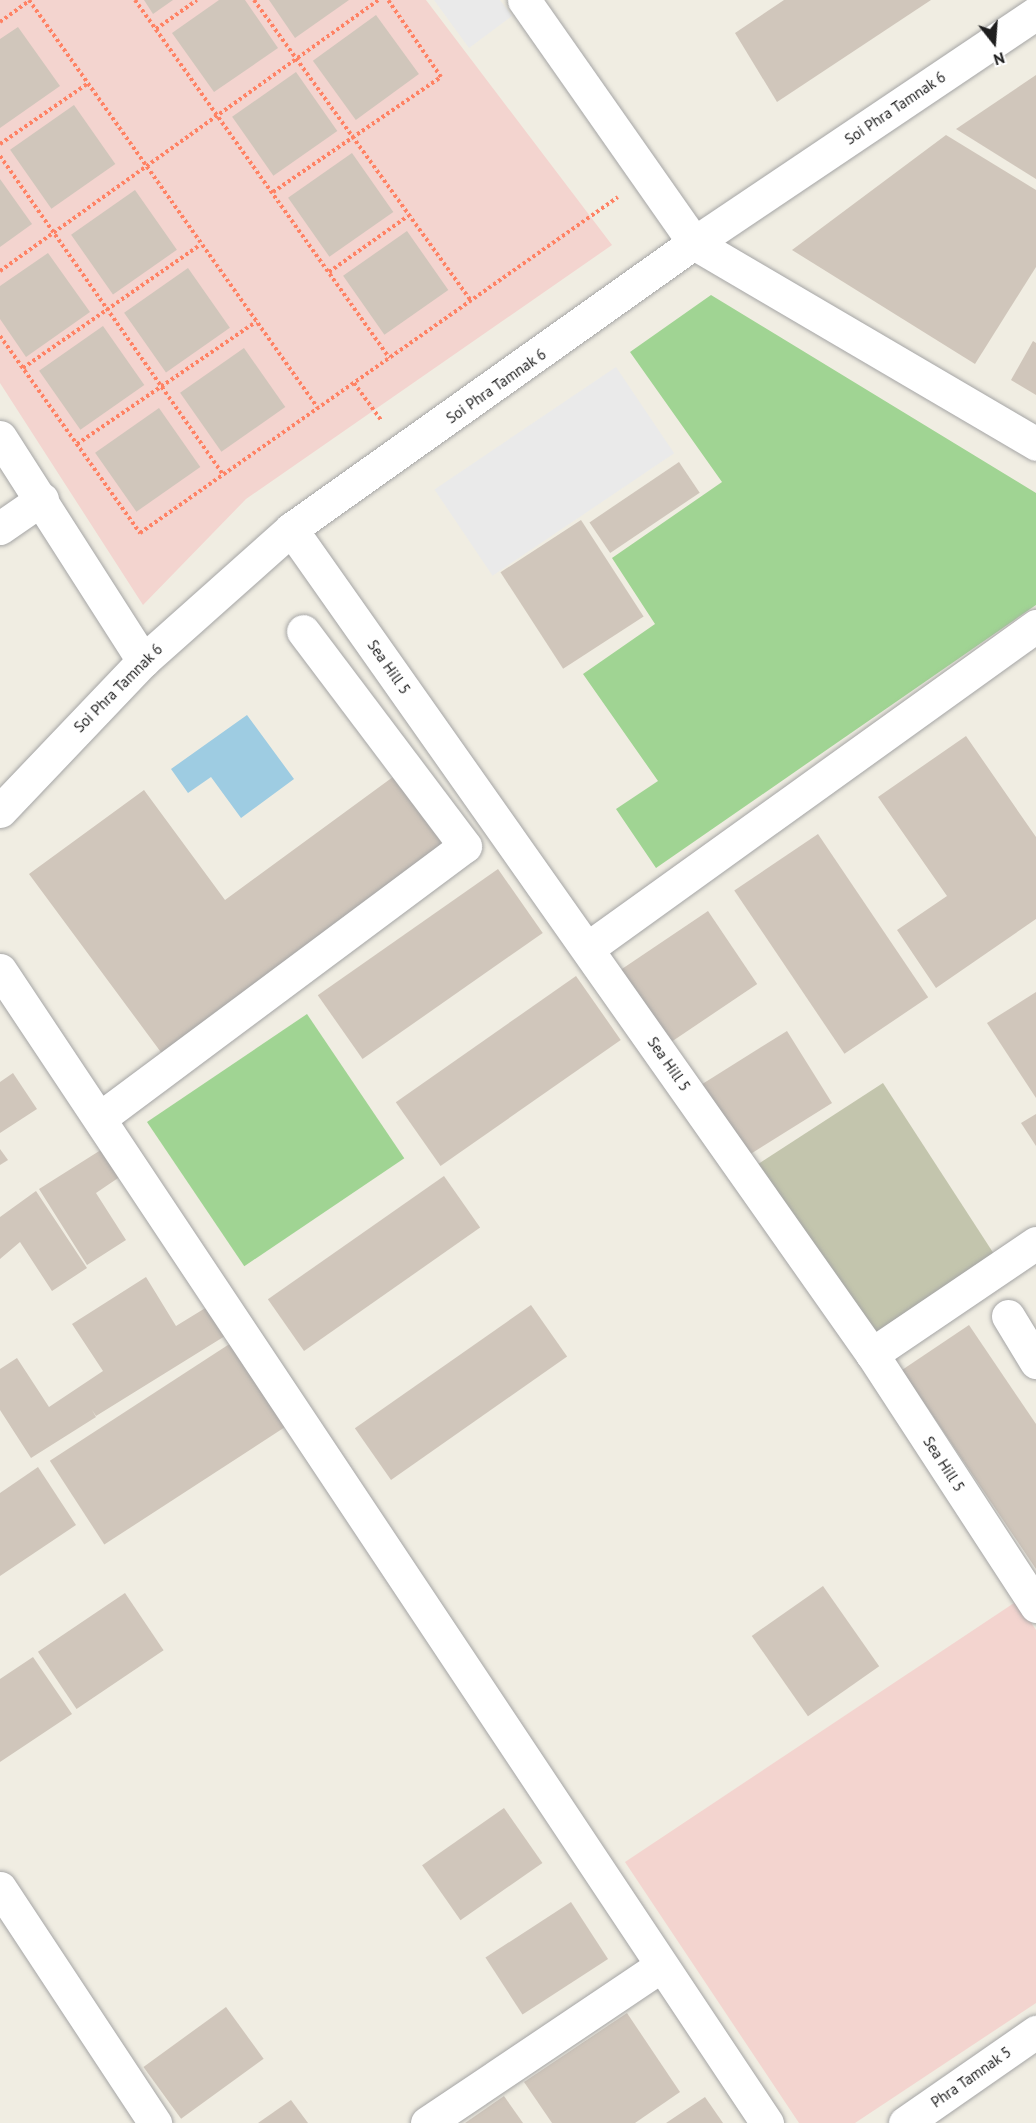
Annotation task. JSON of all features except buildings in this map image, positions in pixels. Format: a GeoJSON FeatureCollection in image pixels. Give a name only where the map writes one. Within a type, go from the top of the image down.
{"type":"FeatureCollection","features":[{"type":"Feature","properties":{"kind":"street"},"geometry":{"type":"LineString","coordinates":[[524,0],[694,243],[1036,444]]}},
{"type":"Feature","properties":{"kind":"street","name":"Soi Phra Tamnak 6"},"geometry":{"type":"LineString","coordinates":[[0,811],[143,661],[291,529],[694,243],[1036,13]]}},
{"type":"Feature","properties":{"kind":"street"},"geometry":{"type":"LineString","coordinates":[[0,437],[42,499],[143,661]]}},
{"type":"Feature","properties":{"kind":"street"},"geometry":{"type":"LineString","coordinates":[[0,528],[42,499]]}},
{"type":"Feature","properties":{"kind":"street","name":"Sea Hill 5"},"geometry":{"type":"LineString","coordinates":[[291,529],[872,1354],[1036,1606]]}},
{"type":"Feature","properties":{"kind":"street"},"geometry":{"type":"LineString","coordinates":[[588,948],[1036,626]]}},
{"type":"Feature","properties":{"kind":"street"},"geometry":{"type":"LineString","coordinates":[[100,1118],[465,846],[303,631]]}},
{"type":"Feature","properties":{"kind":"street"},"geometry":{"type":"LineString","coordinates":[[0,970],[766,2123]]}},
{"type":"Feature","properties":{"kind":"street"},"geometry":{"type":"LineString","coordinates":[[872,1354],[1036,1243]]}},
{"type":"Feature","properties":{"kind":"street"},"geometry":{"type":"LineString","coordinates":[[1008,1316],[1036,1362]]}},
{"type":"Feature","properties":{"kind":"street"},"geometry":{"type":"LineString","coordinates":[[0,1888],[155,2123]]}},
{"type":"Feature","properties":{"kind":"street"},"geometry":{"type":"LineString","coordinates":[[427,2123],[661,1966]]}},
{"type":"Feature","properties":{"kind":"street","name":"Phra Tamnak 5"},"geometry":{"type":"LineString","coordinates":[[905,2123],[1036,2032]]}},
{"type":"Feature","properties":{"kind":"path"},"geometry":{"type":"LineString","coordinates":[[0,21],[29,0],[142,165],[318,408]]}},
{"type":"Feature","properties":{"kind":"path"},"geometry":{"type":"LineString","coordinates":[[135,0],[389,358]]}},
{"type":"Feature","properties":{"kind":"path"},"geometry":{"type":"LineString","coordinates":[[156,30],[197,0]]}},
{"type":"Feature","properties":{"kind":"path"},"geometry":{"type":"LineString","coordinates":[[254,0],[352,139],[472,301]]}},
{"type":"Feature","properties":{"kind":"path"},"geometry":{"type":"LineString","coordinates":[[0,271],[54,233],[142,165],[379,0]]}},
{"type":"Feature","properties":{"kind":"path"},"geometry":{"type":"LineString","coordinates":[[273,192],[441,77],[388,0]]}},
{"type":"Feature","properties":{"kind":"path"},"geometry":{"type":"LineString","coordinates":[[0,144],[87,84]]}},
{"type":"Feature","properties":{"kind":"path"},"geometry":{"type":"LineString","coordinates":[[0,156],[223,475]]}},
{"type":"Feature","properties":{"kind":"path"},"geometry":{"type":"LineString","coordinates":[[0,336],[140,533],[648,175]]}},
{"type":"Feature","properties":{"kind":"path"},"geometry":{"type":"LineString","coordinates":[[329,272],[408,216]]}},
{"type":"Feature","properties":{"kind":"path"},"geometry":{"type":"LineString","coordinates":[[23,368],[200,245]]}},
{"type":"Feature","properties":{"kind":"path"},"geometry":{"type":"LineString","coordinates":[[77,444],[256,322]]}},
{"type":"Feature","properties":{"kind":"path"},"geometry":{"type":"LineString","coordinates":[[354,383],[403,450]]}},
{"type":"Feature","properties":{"kind":"shaded area"},"geometry":{"type":"Polygon","coordinates":[[[0,0],[426,0],[612,245],[246,499],[143,605],[0,383],[0,0]]]}},
{"type":"Feature","properties":{"kind":"shaded area"},"geometry":{"type":"Polygon","coordinates":[[[434,0],[500,0],[512,16],[469,48],[434,0]]]}},
{"type":"Feature","properties":{"kind":"shaded area"},"geometry":{"type":"Polygon","coordinates":[[[616,367],[674,453],[493,576],[434,489],[616,367]]]}},
{"type":"Feature","properties":{"kind":"shaded area"},"geometry":{"type":"Polygon","coordinates":[[[883,1083],[995,1255],[867,1338],[756,1166],[883,1083]]]}},
{"type":"Feature","properties":{"kind":"shaded area"},"geometry":{"type":"Polygon","coordinates":[[[1017,1601],[1036,1630],[1036,2003],[855,2123],[799,2123],[625,1862],[1017,1601]]]}},
{"type":"Feature","properties":{"kind":"green space"},"geometry":{"type":"Polygon","coordinates":[[[711,295],[1036,493],[1036,605],[656,868],[616,809],[658,781],[583,674],[655,624],[612,558],[722,482],[630,352],[711,295]]]}},
{"type":"Feature","properties":{"kind":"green space"},"geometry":{"type":"Polygon","coordinates":[[[307,1014],[404,1158],[244,1266],[147,1122],[307,1014]]]}},
{"type":"Feature","properties":{"kind":"water"},"geometry":{"type":"Polygon","coordinates":[[[247,715],[294,779],[241,818],[211,777],[188,793],[171,769],[247,715]]]}}]}
